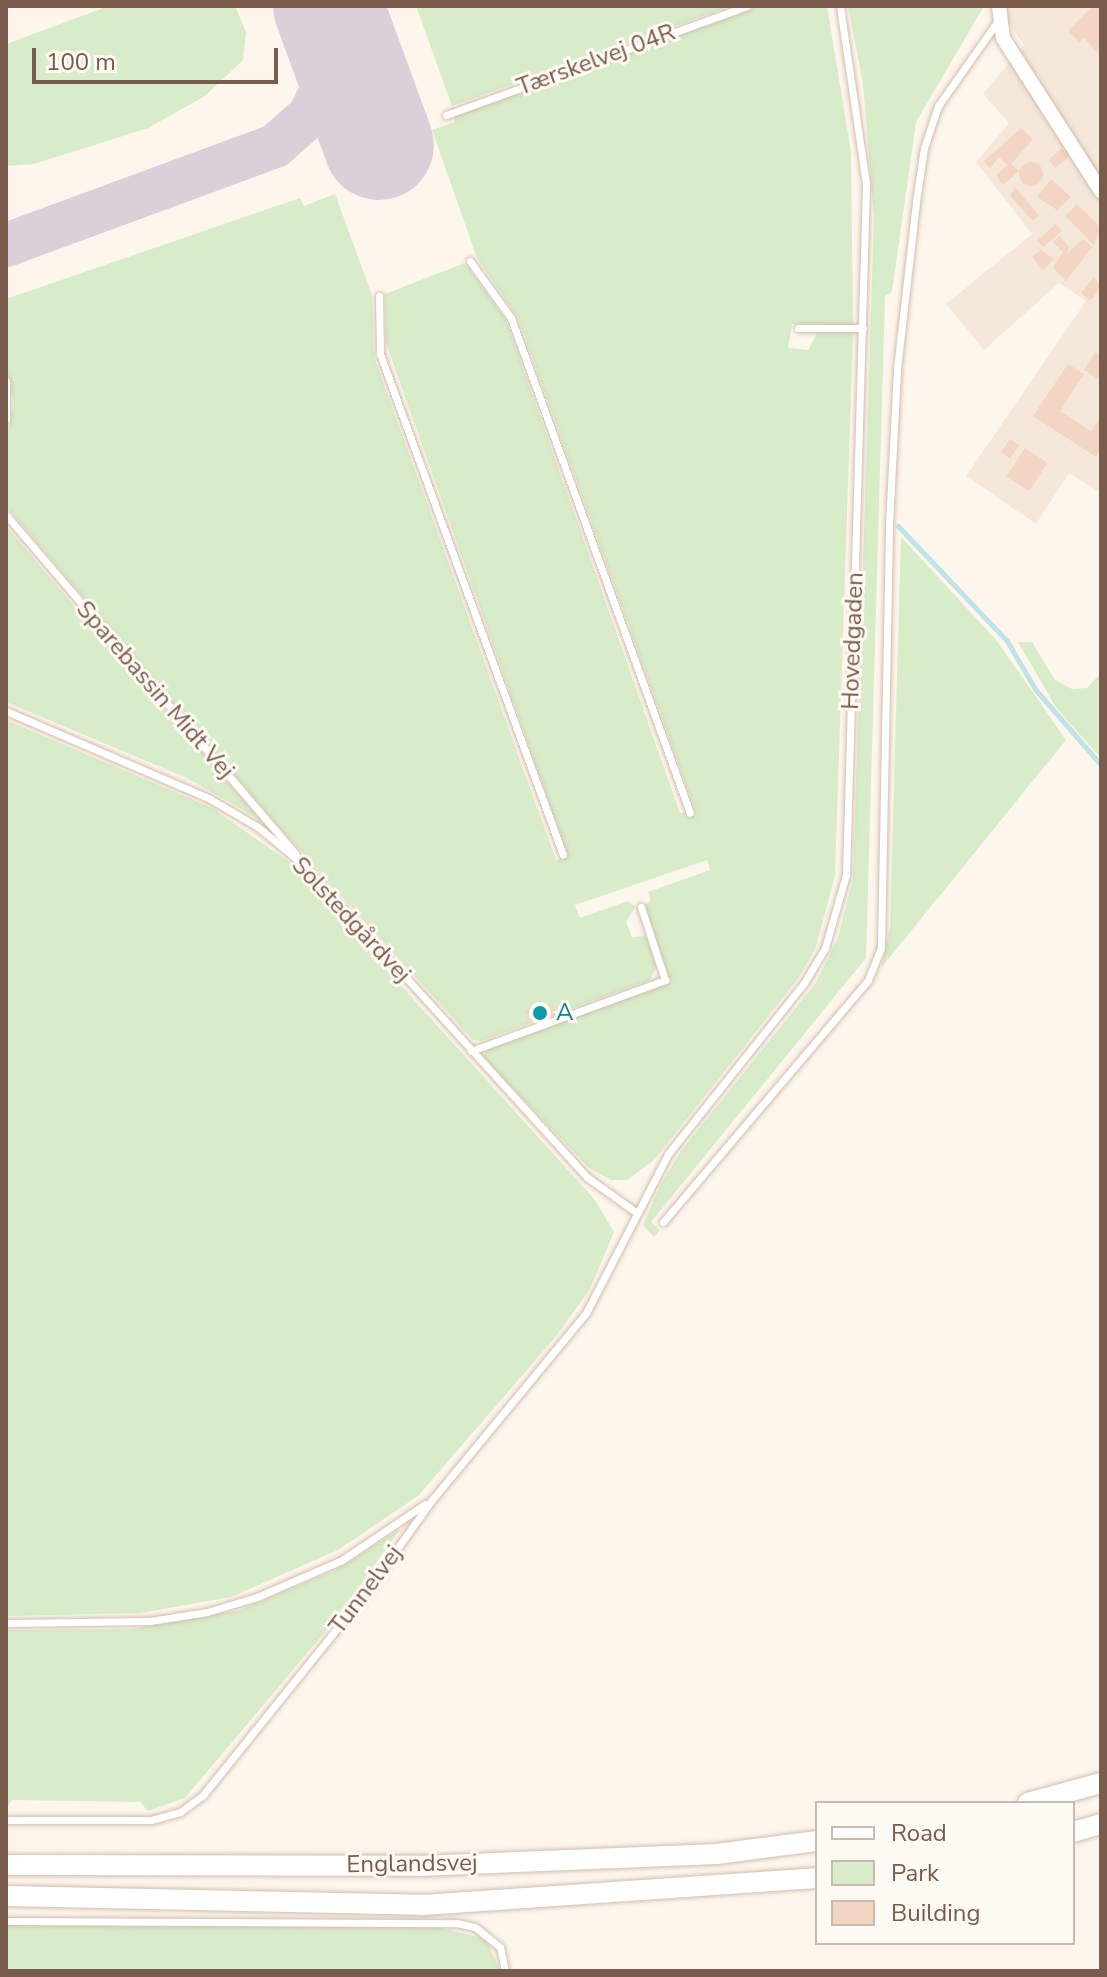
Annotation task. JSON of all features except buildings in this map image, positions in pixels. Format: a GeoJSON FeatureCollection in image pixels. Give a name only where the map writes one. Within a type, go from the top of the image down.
{"type":"FeatureCollection","features":[{"type":"Feature","properties":{"kind":"main road"},"geometry":{"type":"LineString","coordinates":[[1035,1801],[1101,1783]]}},
{"type":"Feature","properties":{"kind":"main road"},"geometry":{"type":"LineString","coordinates":[[1075,1831],[1101,1824]]}},
{"type":"Feature","properties":{"kind":"main road","name":"Englandsvej"},"geometry":{"type":"LineString","coordinates":[[6,1865],[420,1866],[717,1854],[815,1841]]}},
{"type":"Feature","properties":{"kind":"main road","name":"Englandsvej"},"geometry":{"type":"LineString","coordinates":[[6,1896],[422,1905],[815,1878]]}},
{"type":"Feature","properties":{"kind":"street"},"geometry":{"type":"LineString","coordinates":[[999,6],[997,22],[1101,191]]}},
{"type":"Feature","properties":{"kind":"lane","name":"Tærskelvej 04R"},"geometry":{"type":"LineString","coordinates":[[446,115],[747,6]]}},
{"type":"Feature","properties":{"kind":"lane","name":"Hovedgaden"},"geometry":{"type":"LineString","coordinates":[[637,1213],[668,1154],[804,983],[838,915],[846,875],[866,184],[840,6]]}},
{"type":"Feature","properties":{"kind":"lane"},"geometry":{"type":"LineString","coordinates":[[663,1222],[868,980],[881,947],[889,524],[897,369],[916,202],[924,148],[938,106],[997,22]]}},
{"type":"Feature","properties":{"kind":"lane"},"geometry":{"type":"LineString","coordinates":[[470,261],[511,318],[690,813]]}},
{"type":"Feature","properties":{"kind":"lane"},"geometry":{"type":"LineString","coordinates":[[379,296],[380,354],[563,855]]}},
{"type":"Feature","properties":{"kind":"lane"},"geometry":{"type":"LineString","coordinates":[[798,328],[863,328]]}},
{"type":"Feature","properties":{"kind":"lane"},"geometry":{"type":"LineString","coordinates":[[6,381],[6,419]]}},
{"type":"Feature","properties":{"kind":"lane","name":"Sparebassin Midt Vej"},"geometry":{"type":"LineString","coordinates":[[6,515],[304,865]]}},
{"type":"Feature","properties":{"kind":"lane","name":"Solstedgårdvej"},"geometry":{"type":"LineString","coordinates":[[6,711],[210,799],[258,827],[304,865],[588,1178],[637,1213]]}},
{"type":"Feature","properties":{"kind":"lane"},"geometry":{"type":"LineString","coordinates":[[471,1051],[665,980],[641,907]]}},
{"type":"Feature","properties":{"kind":"lane","name":"Tunnelvej"},"geometry":{"type":"LineString","coordinates":[[6,1820],[151,1820],[191,1804],[364,1595],[431,1501],[586,1313],[637,1213]]}},
{"type":"Feature","properties":{"kind":"lane"},"geometry":{"type":"LineString","coordinates":[[8,1623],[137,1621],[207,1612],[257,1597],[342,1560],[431,1501]]}},
{"type":"Feature","properties":{"kind":"lane"},"geometry":{"type":"LineString","coordinates":[[6,1921],[457,1923],[475,1927],[500,1947],[505,1971]]}},
{"type":"Feature","properties":{"kind":"shaded area"},"geometry":{"type":"Polygon","coordinates":[[[1008,6],[1101,6],[1101,493],[1069,473],[1036,524],[966,476],[1086,301],[1059,283],[984,350],[946,304],[1032,234],[976,162],[1009,123],[983,94],[1024,45],[1005,18],[1008,6]]]}},
{"type":"Feature","properties":{"kind":"green space"},"geometry":{"type":"Polygon","coordinates":[[[109,6],[235,6],[246,32],[243,60],[205,96],[148,128],[34,164],[6,166],[6,44],[109,6]]]}},
{"type":"Feature","properties":{"kind":"green space"},"geometry":{"type":"Polygon","coordinates":[[[416,6],[731,6],[452,106],[416,6]]]}},
{"type":"Feature","properties":{"kind":"green space"},"geometry":{"type":"Polygon","coordinates":[[[759,6],[827,6],[851,152],[853,325],[792,324],[788,348],[808,350],[818,332],[853,333],[835,875],[816,947],[800,976],[655,1159],[627,1180],[611,1180],[589,1168],[483,1057],[489,1048],[671,982],[644,905],[651,901],[648,892],[710,870],[707,860],[575,905],[580,918],[628,901],[635,907],[626,922],[632,937],[645,936],[648,942],[656,967],[650,980],[481,1041],[473,1040],[280,828],[6,506],[6,438],[14,403],[6,365],[6,299],[300,198],[304,206],[335,194],[372,295],[374,357],[556,860],[568,855],[386,343],[385,294],[465,263],[506,320],[680,813],[696,812],[518,318],[477,258],[432,130],[455,122],[454,116],[759,6]]]}},
{"type":"Feature","properties":{"kind":"green space"},"geometry":{"type":"Polygon","coordinates":[[[848,6],[984,6],[916,122],[892,292],[885,296],[866,958],[651,1222],[660,1230],[654,1237],[643,1225],[661,1184],[681,1151],[815,984],[838,938],[853,879],[874,216],[863,84],[848,6]]]}},
{"type":"Feature","properties":{"kind":"green space"},"geometry":{"type":"Polygon","coordinates":[[[6,526],[262,821],[187,778],[6,702],[6,526]]]}},
{"type":"Feature","properties":{"kind":"green space"},"geometry":{"type":"Polygon","coordinates":[[[901,537],[997,641],[1066,740],[881,968],[890,927],[901,537]]]}},
{"type":"Feature","properties":{"kind":"green space"},"geometry":{"type":"Polygon","coordinates":[[[1018,642],[1032,642],[1055,680],[1072,689],[1087,688],[1101,673],[1101,758],[1057,709],[1018,642]]]}},
{"type":"Feature","properties":{"kind":"green space"},"geometry":{"type":"Polygon","coordinates":[[[6,720],[212,808],[289,862],[595,1200],[614,1232],[590,1289],[557,1335],[418,1496],[338,1550],[231,1597],[140,1613],[6,1616],[6,720]]]}},
{"type":"Feature","properties":{"kind":"green space"},"geometry":{"type":"Polygon","coordinates":[[[400,1529],[339,1615],[185,1798],[148,1811],[140,1802],[12,1800],[6,1808],[6,1630],[132,1629],[240,1610],[336,1570],[400,1529]]]}},
{"type":"Feature","properties":{"kind":"green space"},"geometry":{"type":"Polygon","coordinates":[[[6,1925],[436,1927],[486,1939],[500,1971],[6,1971],[6,1925]]]}},
{"type":"Feature","properties":{"kind":"waterway"},"geometry":{"type":"LineString","coordinates":[[898,526],[1007,641],[1035,689],[1101,765]]}},
{"type":"Feature","properties":{"kind":"taxiway"},"geometry":{"type":"LineString","coordinates":[[6,245],[275,146],[309,116],[322,91],[333,39],[330,10]]}},
{"type":"Feature","properties":{"kind":"runway"},"geometry":{"type":"LineString","coordinates":[[328,6],[379,145]]}},
{"type":"Feature","properties":{"kind":"place","name":"A"},"geometry":{"type":"Point","coordinates":[540,1013]}}]}
